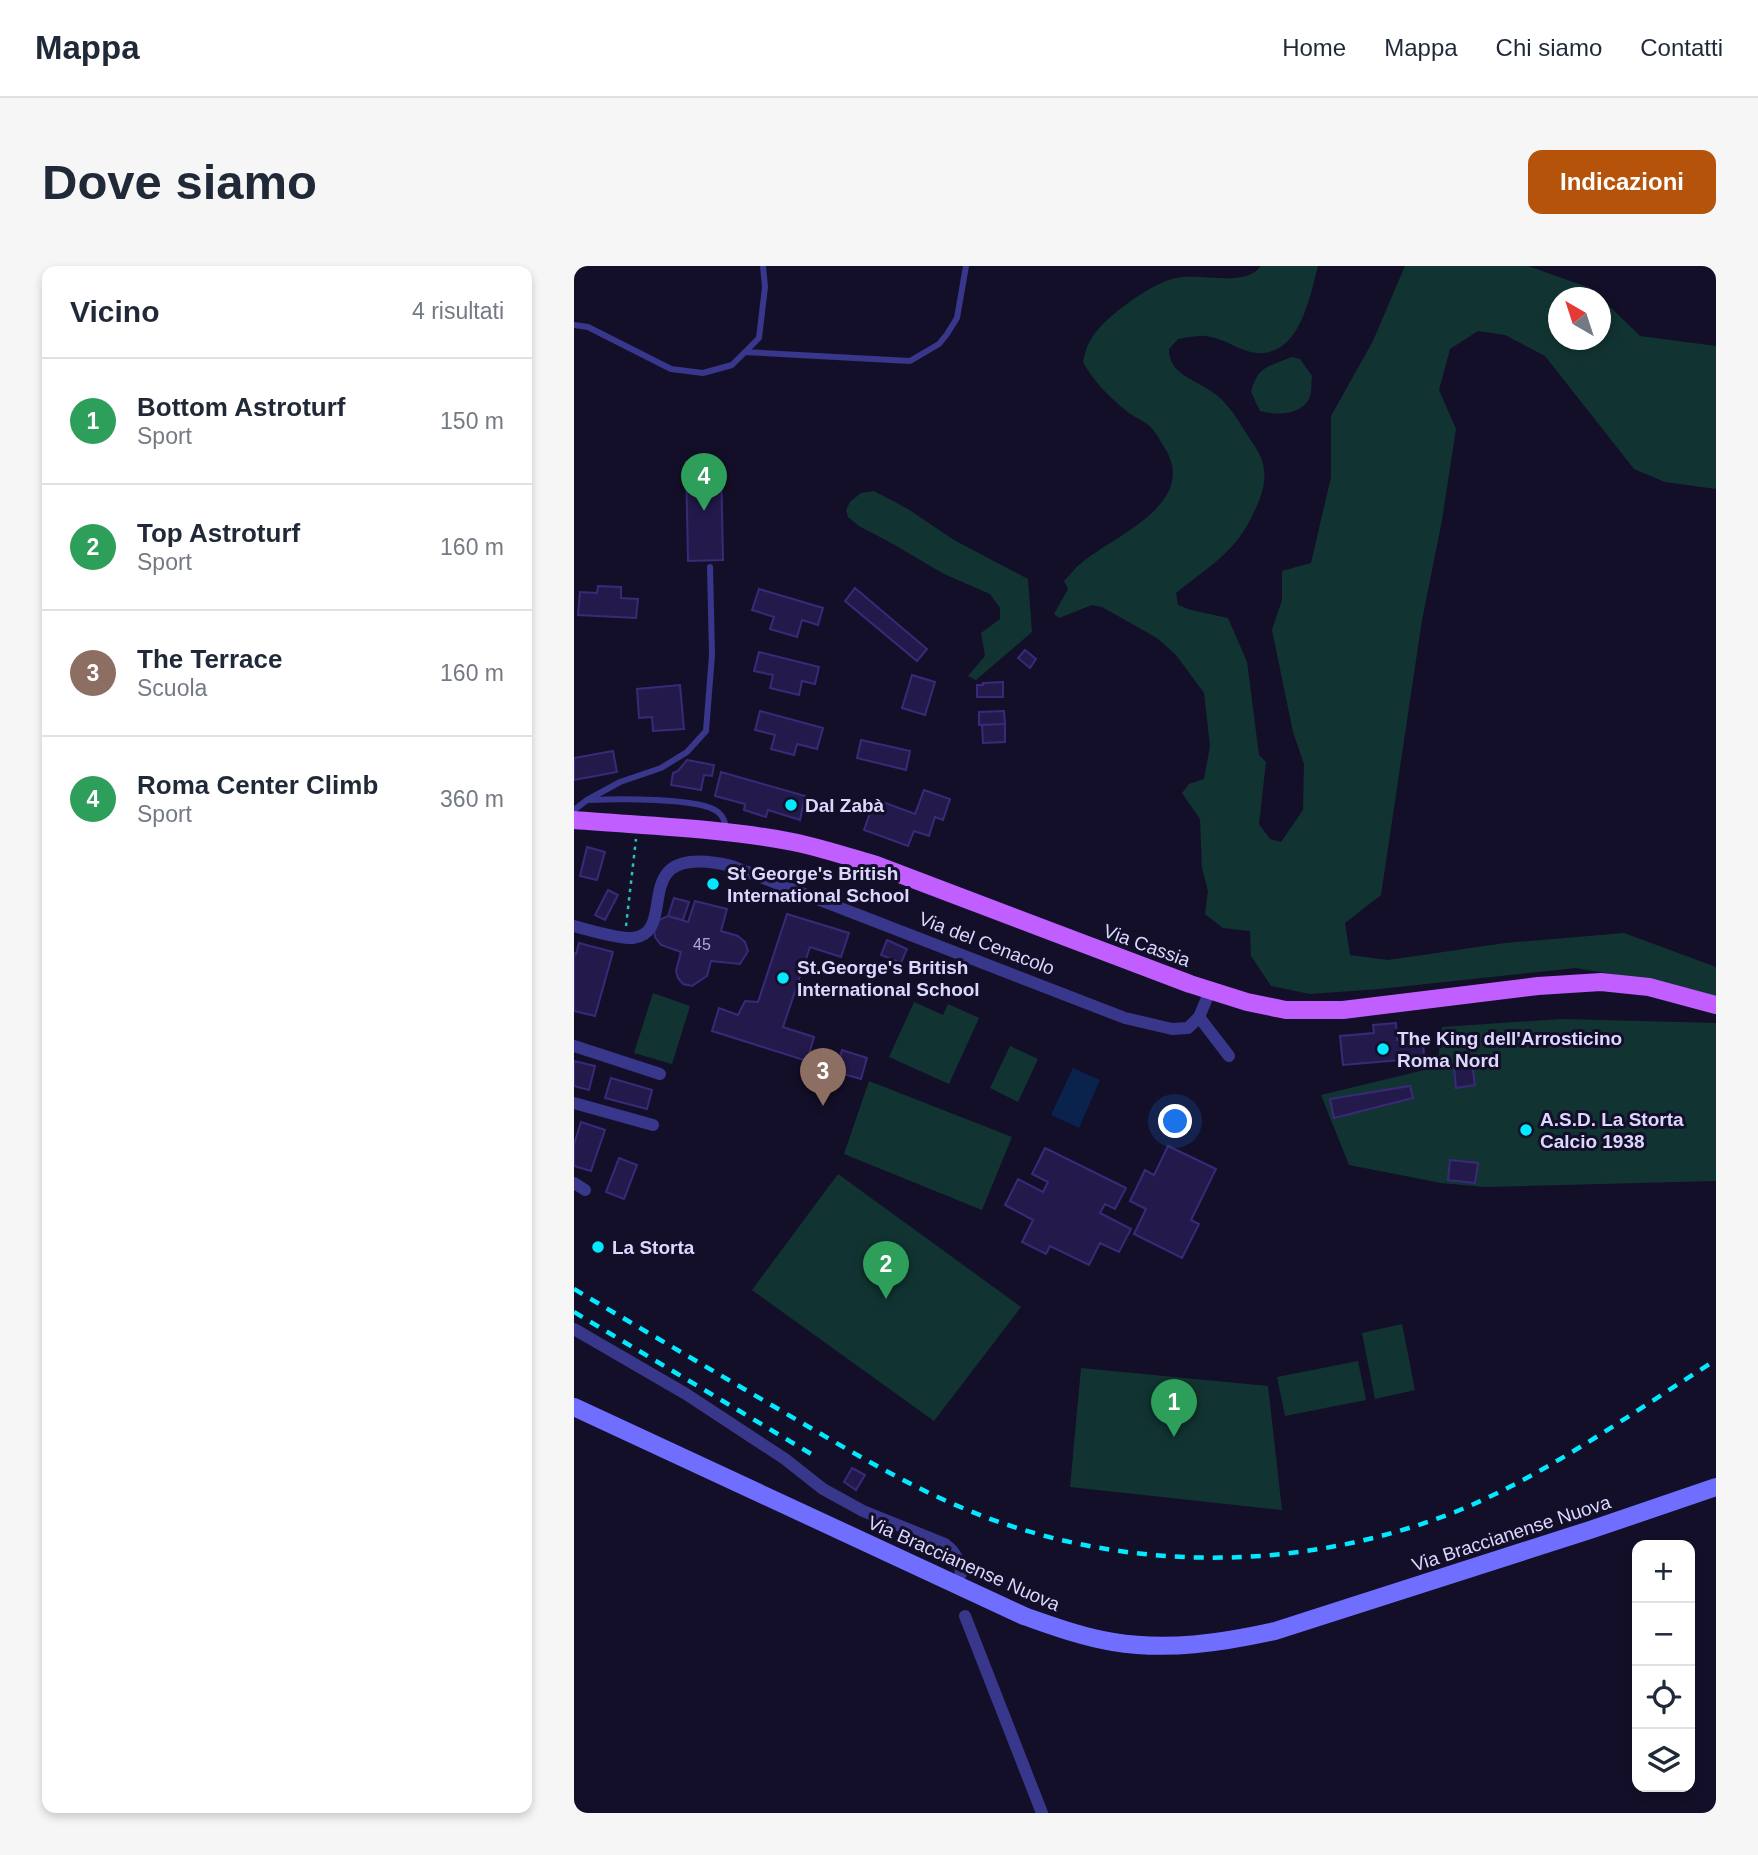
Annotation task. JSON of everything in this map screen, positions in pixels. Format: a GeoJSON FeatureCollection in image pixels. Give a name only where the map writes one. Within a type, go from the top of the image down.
{"type":"FeatureCollection","features":[{"type":"Feature","properties":{"kind":"main road","name":"Via Cassia"},"geometry":{"type":"LineString","coordinates":[[574,820],[727,833],[804,845],[876,865],[1129,962],[1210,990],[1247,1002],[1286,1010],[1323,1012],[1538,986],[1601,982],[1649,987],[1716,1005]]}},
{"type":"Feature","properties":{"kind":"main road","name":"Via Braccianense Nuova"},"geometry":{"type":"LineString","coordinates":[[574,1407],[1024,1616],[1089,1637],[1155,1646],[1231,1641],[1275,1631],[1716,1487]]}},
{"type":"Feature","properties":{"kind":"street","name":"Via del Cenacolo"},"geometry":{"type":"LineString","coordinates":[[624,937],[635,938],[647,932],[656,914],[662,877],[671,867],[690,861],[713,862],[732,866],[1125,1017],[1180,1030],[1194,1024],[1199,1017]]}},
{"type":"Feature","properties":{"kind":"street"},"geometry":{"type":"LineString","coordinates":[[574,926],[624,937]]}},
{"type":"Feature","properties":{"kind":"street"},"geometry":{"type":"LineString","coordinates":[[1210,990],[1199,1017],[1229,1056]]}},
{"type":"Feature","properties":{"kind":"street"},"geometry":{"type":"LineString","coordinates":[[574,1046],[660,1074]]}},
{"type":"Feature","properties":{"kind":"street"},"geometry":{"type":"LineString","coordinates":[[574,1103],[653,1125]]}},
{"type":"Feature","properties":{"kind":"street"},"geometry":{"type":"LineString","coordinates":[[574,1329],[686,1394],[785,1459],[823,1489],[863,1511],[945,1544],[954,1550],[961,1574]]}},
{"type":"Feature","properties":{"kind":"street"},"geometry":{"type":"LineString","coordinates":[[965,1616],[1042,1813]]}},
{"type":"Feature","properties":{"kind":"lane"},"geometry":{"type":"LineString","coordinates":[[574,325],[588,327],[671,369],[703,373],[733,365],[759,338],[765,287],[763,266]]}},
{"type":"Feature","properties":{"kind":"lane"},"geometry":{"type":"LineString","coordinates":[[745,352],[910,360],[939,344],[957,318],[966,266]]}},
{"type":"Feature","properties":{"kind":"lane"},"geometry":{"type":"LineString","coordinates":[[574,810],[620,782],[670,763],[687,752],[706,731],[712,655],[710,567]]}},
{"type":"Feature","properties":{"kind":"lane"},"geometry":{"type":"LineString","coordinates":[[587,800],[670,800],[700,805],[718,812],[724,820],[727,833]]}},
{"type":"Feature","properties":{"kind":"path"},"geometry":{"type":"LineString","coordinates":[[624,937],[638,825]]}},
{"type":"Feature","properties":{"kind":"green space"},"geometry":{"type":"Polygon","coordinates":[[[1261,266],[1318,266],[1301,322],[1284,345],[1272,351],[1257,353],[1212,337],[1199,336],[1178,339],[1169,349],[1177,370],[1217,395],[1232,411],[1259,453],[1264,476],[1258,504],[1248,525],[1231,548],[1176,593],[1178,605],[1228,618],[1247,662],[1259,755],[1266,762],[1259,824],[1270,839],[1281,842],[1303,810],[1304,764],[1293,732],[1272,630],[1282,600],[1282,571],[1311,563],[1331,477],[1331,416],[1373,341],[1405,266],[1528,266],[1587,287],[1548,287],[1548,350],[1611,350],[1611,308],[1640,336],[1716,346],[1716,489],[1665,482],[1634,469],[1545,356],[1505,335],[1478,331],[1450,349],[1439,390],[1456,429],[1442,520],[1422,620],[1381,895],[1345,923],[1350,955],[1388,960],[1505,943],[1624,933],[1716,967],[1716,1003],[1617,975],[1576,968],[1310,994],[1271,986],[1251,956],[1250,931],[1223,928],[1205,914],[1208,891],[1202,868],[1200,819],[1182,793],[1189,784],[1204,779],[1210,746],[1204,693],[1176,655],[1157,638],[1102,607],[1092,605],[1059,618],[1054,614],[1068,589],[1064,581],[1079,565],[1129,531],[1161,504],[1170,488],[1173,470],[1166,450],[1153,430],[1116,402],[1087,369],[1083,362],[1090,341],[1114,314],[1138,296],[1162,283],[1182,277],[1232,278],[1253,273],[1261,266]]]}},
{"type":"Feature","properties":{"kind":"green space"},"geometry":{"type":"Polygon","coordinates":[[[1292,357],[1300,359],[1312,376],[1309,399],[1305,405],[1293,411],[1260,411],[1251,392],[1257,377],[1265,368],[1292,357]]]}},
{"type":"Feature","properties":{"kind":"green space"},"geometry":{"type":"Polygon","coordinates":[[[874,491],[908,509],[954,540],[1028,579],[1032,632],[976,680],[968,676],[985,656],[981,633],[1000,619],[1000,608],[990,594],[944,574],[859,526],[848,517],[846,510],[850,502],[861,493],[874,491]]]}},
{"type":"Feature","properties":{"kind":"green space"},"geometry":{"type":"Polygon","coordinates":[[[653,993],[690,1006],[672,1064],[634,1053],[653,993]]]}},
{"type":"Feature","properties":{"kind":"green space"},"geometry":{"type":"Polygon","coordinates":[[[914,1002],[943,1015],[948,1004],[979,1018],[949,1084],[889,1057],[914,1002]]]}},
{"type":"Feature","properties":{"kind":"green space","name":"A.S.D. La Storta Calcio 1938"},"geometry":{"type":"Polygon","coordinates":[[[1561,1019],[1716,1023],[1716,1181],[1484,1187],[1441,1183],[1349,1165],[1321,1095],[1437,1067],[1442,1027],[1561,1019]]]}},
{"type":"Feature","properties":{"kind":"green space"},"geometry":{"type":"Polygon","coordinates":[[[1010,1046],[1038,1059],[1018,1102],[990,1088],[1010,1046]]]}},
{"type":"Feature","properties":{"kind":"green space"},"geometry":{"type":"Polygon","coordinates":[[[869,1081],[1012,1137],[982,1210],[844,1154],[869,1081]]]}},
{"type":"Feature","properties":{"kind":"green space"},"geometry":{"type":"Polygon","coordinates":[[[838,1174],[1021,1307],[934,1421],[752,1290],[838,1174]]]}},
{"type":"Feature","properties":{"kind":"green space"},"geometry":{"type":"Polygon","coordinates":[[[1402,1324],[1415,1390],[1375,1399],[1362,1333],[1402,1324]]]}},
{"type":"Feature","properties":{"kind":"green space"},"geometry":{"type":"Polygon","coordinates":[[[1358,1361],[1366,1400],[1285,1416],[1277,1377],[1358,1361]]]}},
{"type":"Feature","properties":{"kind":"green space"},"geometry":{"type":"Polygon","coordinates":[[[1081,1368],[1268,1386],[1282,1510],[1070,1487],[1081,1368]]]}},
{"type":"Feature","properties":{"kind":"water"},"geometry":{"type":"Polygon","coordinates":[[[1073,1068],[1100,1080],[1079,1128],[1051,1115],[1073,1068]]]}},
{"type":"Feature","properties":{"kind":"building"},"geometry":{"type":"Polygon","coordinates":[[[686,462],[721,462],[723,560],[688,561],[686,462]]]}},
{"type":"Feature","properties":{"kind":"building"},"geometry":{"type":"Polygon","coordinates":[[[598,586],[621,587],[621,598],[638,599],[636,618],[578,615],[580,592],[597,593],[598,586]]]}},
{"type":"Feature","properties":{"kind":"building"},"geometry":{"type":"Polygon","coordinates":[[[855,588],[927,649],[917,661],[845,601],[855,588]]]}},
{"type":"Feature","properties":{"kind":"building"},"geometry":{"type":"Polygon","coordinates":[[[759,589],[823,608],[818,625],[802,620],[797,637],[770,629],[774,617],[752,610],[759,589]]]}},
{"type":"Feature","properties":{"kind":"building"},"geometry":{"type":"Polygon","coordinates":[[[1025,650],[1036,659],[1030,668],[1018,658],[1025,650]]]}},
{"type":"Feature","properties":{"kind":"building"},"geometry":{"type":"Polygon","coordinates":[[[759,652],[819,667],[815,684],[802,681],[799,695],[770,688],[773,675],[754,671],[759,652]]]}},
{"type":"Feature","properties":{"kind":"building"},"geometry":{"type":"Polygon","coordinates":[[[912,675],[935,682],[925,715],[902,708],[912,675]]]}},
{"type":"Feature","properties":{"kind":"building"},"geometry":{"type":"Polygon","coordinates":[[[1003,682],[1003,697],[977,697],[977,685],[1003,682]]]}},
{"type":"Feature","properties":{"kind":"building"},"geometry":{"type":"Polygon","coordinates":[[[680,685],[684,729],[653,731],[652,717],[639,718],[637,689],[680,685]]]}},
{"type":"Feature","properties":{"kind":"building"},"geometry":{"type":"Polygon","coordinates":[[[760,711],[823,728],[817,749],[797,744],[794,755],[771,749],[775,735],[755,730],[760,711]]]}},
{"type":"Feature","properties":{"kind":"building"},"geometry":{"type":"Polygon","coordinates":[[[1004,711],[1005,724],[979,725],[979,712],[1004,711]]]}},
{"type":"Feature","properties":{"kind":"building"},"geometry":{"type":"Polygon","coordinates":[[[1005,724],[1005,742],[983,743],[982,725],[1005,724]]]}},
{"type":"Feature","properties":{"kind":"building"},"geometry":{"type":"Polygon","coordinates":[[[861,740],[910,751],[906,770],[857,758],[861,740]]]}},
{"type":"Feature","properties":{"kind":"building"},"geometry":{"type":"Polygon","coordinates":[[[613,751],[617,772],[574,780],[574,758],[613,751]]]}},
{"type":"Feature","properties":{"kind":"building"},"geometry":{"type":"Polygon","coordinates":[[[687,760],[714,765],[712,776],[704,775],[701,790],[671,785],[673,773],[687,760]]]}},
{"type":"Feature","properties":{"kind":"building"},"geometry":{"type":"Polygon","coordinates":[[[721,772],[805,796],[800,820],[768,810],[766,817],[744,810],[745,804],[715,796],[721,772]]]}},
{"type":"Feature","properties":{"kind":"building"},"geometry":{"type":"Polygon","coordinates":[[[924,790],[950,799],[943,820],[935,817],[929,836],[914,831],[908,846],[864,830],[875,799],[915,814],[924,790]]]}},
{"type":"Feature","properties":{"kind":"building"},"geometry":{"type":"Polygon","coordinates":[[[587,847],[605,852],[597,880],[580,876],[587,847]]]}},
{"type":"Feature","properties":{"kind":"building"},"geometry":{"type":"Polygon","coordinates":[[[608,890],[618,895],[605,920],[595,915],[608,890]]]}},
{"type":"Feature","properties":{"kind":"building"},"geometry":{"type":"Polygon","coordinates":[[[674,898],[689,902],[683,920],[668,916],[674,898]]]}},
{"type":"Feature","properties":{"kind":"building"},"geometry":{"type":"Polygon","coordinates":[[[695,901],[727,909],[721,931],[738,936],[745,942],[748,951],[740,964],[711,961],[707,976],[692,986],[683,984],[678,978],[676,971],[681,952],[661,945],[655,937],[654,927],[659,920],[668,916],[688,922],[695,901]]]}},
{"type":"Feature","properties":{"kind":"building","name":"St.George's British International School"},"geometry":{"type":"Polygon","coordinates":[[[787,914],[849,933],[841,957],[810,947],[783,1027],[814,1037],[807,1061],[712,1031],[719,1008],[738,1015],[745,1001],[758,1002],[787,914]]]}},
{"type":"Feature","properties":{"kind":"building"},"geometry":{"type":"Polygon","coordinates":[[[887,940],[907,949],[901,963],[881,955],[887,940]]]}},
{"type":"Feature","properties":{"kind":"building"},"geometry":{"type":"Polygon","coordinates":[[[579,943],[613,952],[595,1016],[574,1011],[574,953],[576,954],[579,943]]]}},
{"type":"Feature","properties":{"kind":"building","name":"The King dell'Arrosticino Roma Nord"},"geometry":{"type":"Polygon","coordinates":[[[1396,1023],[1397,1040],[1423,1038],[1424,1058],[1343,1065],[1340,1036],[1374,1033],[1373,1025],[1396,1023]]]}},
{"type":"Feature","properties":{"kind":"building"},"geometry":{"type":"Polygon","coordinates":[[[842,1050],[867,1058],[861,1079],[836,1072],[842,1050]]]}},
{"type":"Feature","properties":{"kind":"building"},"geometry":{"type":"Polygon","coordinates":[[[574,1061],[595,1066],[589,1090],[574,1086],[574,1061]]]}},
{"type":"Feature","properties":{"kind":"building"},"geometry":{"type":"Polygon","coordinates":[[[1472,1064],[1475,1085],[1456,1088],[1454,1067],[1472,1064]]]}},
{"type":"Feature","properties":{"kind":"building"},"geometry":{"type":"Polygon","coordinates":[[[611,1078],[652,1090],[647,1109],[605,1098],[611,1078]]]}},
{"type":"Feature","properties":{"kind":"building"},"geometry":{"type":"Polygon","coordinates":[[[1410,1086],[1413,1098],[1334,1118],[1330,1099],[1410,1086]]]}},
{"type":"Feature","properties":{"kind":"building"},"geometry":{"type":"Polygon","coordinates":[[[581,1122],[605,1130],[591,1171],[574,1166],[574,1144],[581,1122]]]}},
{"type":"Feature","properties":{"kind":"building"},"geometry":{"type":"Polygon","coordinates":[[[1168,1146],[1216,1169],[1191,1220],[1199,1224],[1182,1258],[1134,1234],[1146,1209],[1130,1201],[1145,1170],[1154,1175],[1168,1146]]]}},
{"type":"Feature","properties":{"kind":"building"},"geometry":{"type":"Polygon","coordinates":[[[1045,1148],[1126,1188],[1115,1209],[1105,1204],[1100,1213],[1131,1229],[1119,1252],[1100,1243],[1089,1265],[1050,1246],[1046,1254],[1022,1242],[1033,1220],[1005,1205],[1018,1179],[1043,1192],[1048,1182],[1032,1174],[1045,1148]]]}},
{"type":"Feature","properties":{"kind":"building"},"geometry":{"type":"Polygon","coordinates":[[[619,1158],[637,1165],[624,1199],[606,1192],[619,1158]]]}},
{"type":"Feature","properties":{"kind":"building"},"geometry":{"type":"Polygon","coordinates":[[[1450,1160],[1478,1163],[1475,1183],[1448,1180],[1450,1160]]]}},
{"type":"Feature","properties":{"kind":"building"},"geometry":{"type":"Polygon","coordinates":[[[852,1468],[865,1475],[856,1490],[844,1482],[852,1468]]]}},
{"type":"Feature","properties":{"kind":"railway"},"geometry":{"type":"LineString","coordinates":[[574,1289],[895,1476],[946,1501],[999,1522],[1055,1539],[1112,1550],[1170,1556],[1228,1558],[1285,1554],[1343,1545],[1399,1531],[1455,1512],[1490,1497],[1556,1461],[1716,1360]]}},
{"type":"Feature","properties":{"kind":"railway"},"geometry":{"type":"LineString","coordinates":[[574,1312],[813,1455]]}},
{"type":"Feature","properties":{"kind":"place","name":"Roma Center Climb"},"geometry":{"type":"Point","coordinates":[704,511]}},
{"type":"Feature","properties":{"kind":"place","name":"Dal Zabà"},"geometry":{"type":"Point","coordinates":[791,805]}},
{"type":"Feature","properties":{"kind":"place","name":"St George's British International School"},"geometry":{"type":"Point","coordinates":[713,884]}},
{"type":"Feature","properties":{"kind":"place","name":"St.George's British International School"},"geometry":{"type":"Point","coordinates":[783,978]}},
{"type":"Feature","properties":{"kind":"place","name":"The King dell'Arrosticino Roma Nord"},"geometry":{"type":"Point","coordinates":[1383,1049]}},
{"type":"Feature","properties":{"kind":"place","name":"The Terrace"},"geometry":{"type":"Point","coordinates":[823,1106]}},
{"type":"Feature","properties":{"kind":"place","name":"A.S.D. La Storta Calcio 1938"},"geometry":{"type":"Point","coordinates":[1526,1130]}},
{"type":"Feature","properties":{"kind":"place","name":"La Storta"},"geometry":{"type":"Point","coordinates":[598,1247]}},
{"type":"Feature","properties":{"kind":"place","name":"Top Astroturf"},"geometry":{"type":"Point","coordinates":[886,1299]}},
{"type":"Feature","properties":{"kind":"place","name":"Bottom Astroturf"},"geometry":{"type":"Point","coordinates":[1174,1437]}}]}
